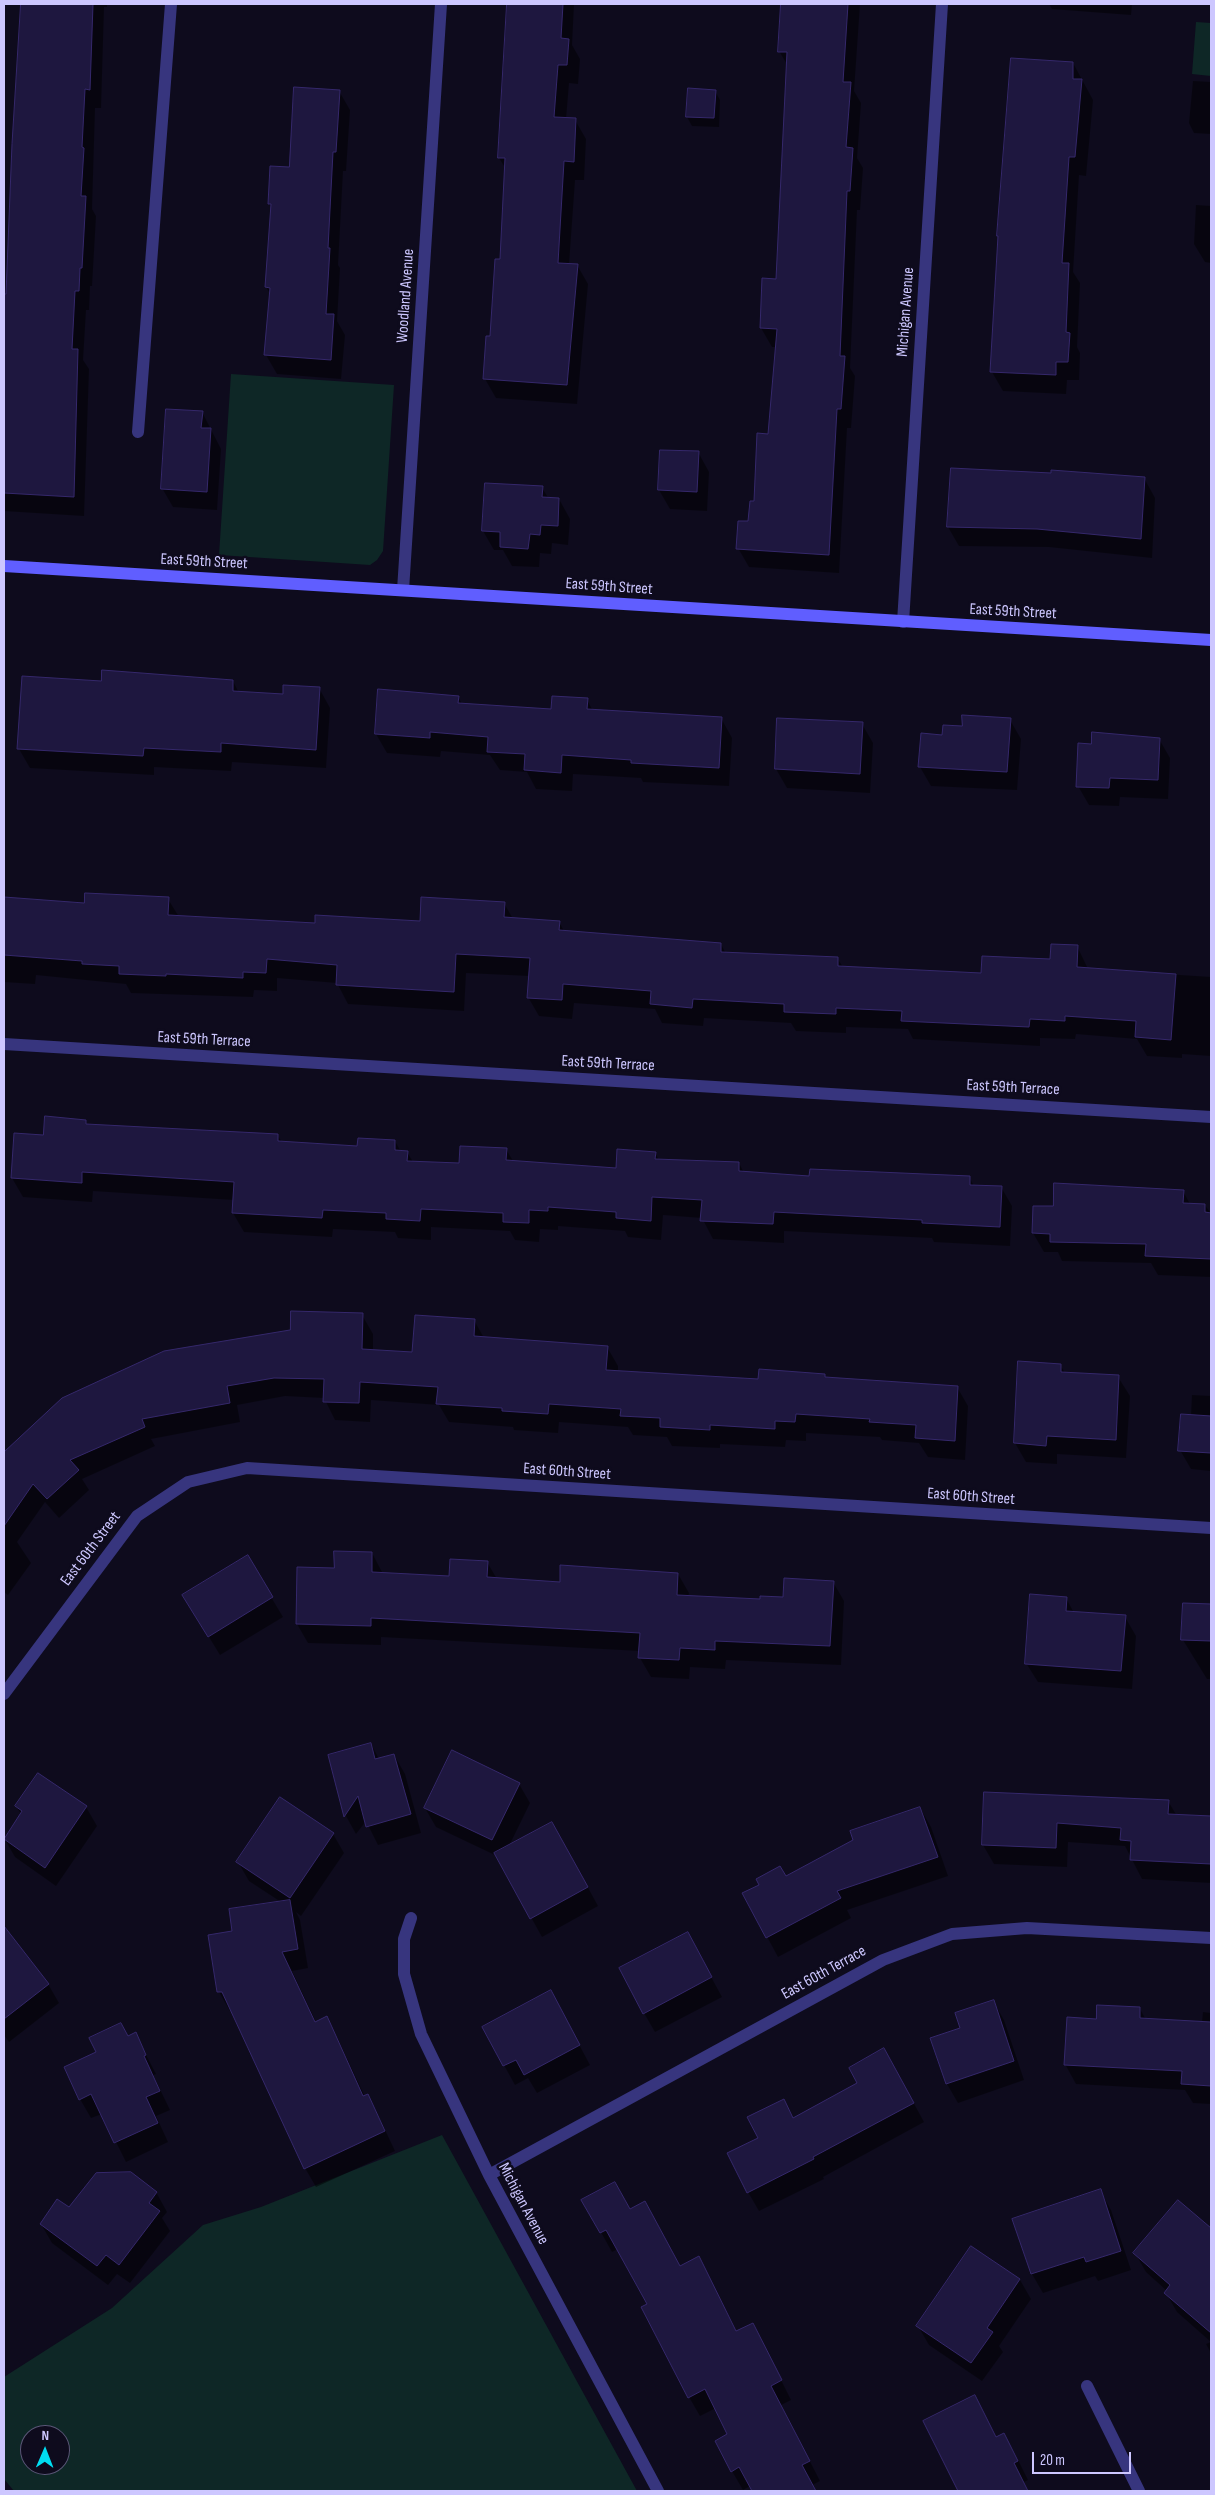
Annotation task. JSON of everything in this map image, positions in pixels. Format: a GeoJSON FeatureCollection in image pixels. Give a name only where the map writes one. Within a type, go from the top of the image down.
{"type":"FeatureCollection","features":[{"type":"Feature","properties":{"kind":"street"},"geometry":{"type":"LineString","coordinates":[[138,432],[171,4]]}},
{"type":"Feature","properties":{"kind":"street","name":"Woodland Avenue"},"geometry":{"type":"LineString","coordinates":[[403,590],[441,4]]}},
{"type":"Feature","properties":{"kind":"street","name":"Michigan Avenue"},"geometry":{"type":"LineString","coordinates":[[903,622],[942,4]]}},
{"type":"Feature","properties":{"kind":"street","name":"East 59th Street"},"geometry":{"type":"LineString","coordinates":[[4,566],[1211,640]]}},
{"type":"Feature","properties":{"kind":"street","name":"East 59th Terrace"},"geometry":{"type":"LineString","coordinates":[[4,1044],[1211,1116]]}},
{"type":"Feature","properties":{"kind":"street","name":"East 60th Street"},"geometry":{"type":"LineString","coordinates":[[9,1676],[137,1516],[188,1482],[247,1468],[1211,1528]]}},
{"type":"Feature","properties":{"kind":"street"},"geometry":{"type":"LineString","coordinates":[[4,1694],[9,1676]]}},
{"type":"Feature","properties":{"kind":"street","name":"Michigan Avenue"},"geometry":{"type":"LineString","coordinates":[[411,1918],[404,1939],[404,1974],[421,2034],[489,2175],[658,2491]]}},
{"type":"Feature","properties":{"kind":"street","name":"East 60th Terrace"},"geometry":{"type":"LineString","coordinates":[[489,2175],[883,1960],[952,1934],[1027,1928],[1211,1938]]}},
{"type":"Feature","properties":{"kind":"street"},"geometry":{"type":"LineString","coordinates":[[1088,2386],[1139,2491]]}},
{"type":"Feature","properties":{"kind":"green space"},"geometry":{"type":"Polygon","coordinates":[[[1196,22],[1211,23],[1211,76],[1192,74],[1196,22]]]}},
{"type":"Feature","properties":{"kind":"green space"},"geometry":{"type":"Polygon","coordinates":[[[231,374],[394,385],[383,551],[377,560],[370,565],[219,555],[231,374]]]}},
{"type":"Feature","properties":{"kind":"green space"},"geometry":{"type":"Polygon","coordinates":[[[442,2135],[637,2491],[14,2491],[4,2479],[4,2377],[112,2308],[203,2225],[261,2207],[442,2135]]]}},
{"type":"Feature","properties":{"kind":"building"},"geometry":{"type":"Polygon","coordinates":[[[21,4],[93,4],[90,90],[85,89],[82,147],[84,148],[81,196],[86,196],[82,268],[80,268],[79,291],[75,291],[72,349],[78,349],[74,497],[4,493],[4,294],[6,294],[12,144],[21,4]]]}},
{"type":"Feature","properties":{"kind":"building"},"geometry":{"type":"Polygon","coordinates":[[[507,4],[563,4],[561,38],[569,39],[567,65],[558,65],[554,117],[576,118],[574,162],[564,161],[558,263],[578,264],[567,385],[483,379],[486,336],[490,336],[495,259],[500,259],[505,158],[498,158],[507,4]]]}},
{"type":"Feature","properties":{"kind":"building"},"geometry":{"type":"Polygon","coordinates":[[[781,4],[848,4],[843,82],[851,82],[846,147],[853,148],[850,191],[847,191],[840,356],[845,356],[841,409],[837,409],[829,555],[736,549],[738,521],[748,521],[750,501],[754,501],[757,433],[768,434],[777,329],[760,328],[762,278],[776,279],[787,52],[778,52],[781,4]]]}},
{"type":"Feature","properties":{"kind":"building"},"geometry":{"type":"Polygon","coordinates":[[[1011,58],[1073,62],[1073,79],[1082,79],[1075,157],[1069,157],[1062,263],[1069,263],[1066,332],[1070,333],[1068,362],[1056,362],[1056,375],[990,372],[997,236],[1011,58]]]}},
{"type":"Feature","properties":{"kind":"building"},"geometry":{"type":"Polygon","coordinates":[[[294,87],[340,90],[336,152],[333,152],[328,248],[330,248],[326,314],[334,314],[331,360],[264,355],[270,288],[265,287],[271,204],[268,204],[270,166],[289,167],[294,87]]]}},
{"type":"Feature","properties":{"kind":"building"},"geometry":{"type":"Polygon","coordinates":[[[688,88],[716,90],[714,118],[686,117],[688,88]]]}},
{"type":"Feature","properties":{"kind":"building"},"geometry":{"type":"Polygon","coordinates":[[[166,409],[203,411],[201,428],[211,428],[207,492],[161,489],[166,409]]]}},
{"type":"Feature","properties":{"kind":"building"},"geometry":{"type":"Polygon","coordinates":[[[660,450],[699,451],[697,492],[658,490],[660,450]]]}},
{"type":"Feature","properties":{"kind":"building"},"geometry":{"type":"Polygon","coordinates":[[[951,468],[1051,473],[1051,470],[1145,477],[1141,539],[1037,529],[947,527],[951,468]]]}},
{"type":"Feature","properties":{"kind":"building"},"geometry":{"type":"Polygon","coordinates":[[[485,483],[543,486],[542,497],[559,498],[558,526],[541,525],[540,535],[530,534],[528,549],[500,547],[500,532],[482,531],[485,483]]]}},
{"type":"Feature","properties":{"kind":"building"},"geometry":{"type":"Polygon","coordinates":[[[102,670],[233,680],[233,691],[283,694],[283,685],[320,687],[316,750],[221,743],[221,752],[144,748],[143,756],[17,749],[22,676],[101,681],[102,670]]]}},
{"type":"Feature","properties":{"kind":"building"},"geometry":{"type":"Polygon","coordinates":[[[378,689],[459,696],[458,703],[551,709],[552,696],[588,698],[587,709],[722,717],[719,768],[631,763],[631,760],[562,755],[561,773],[524,770],[525,754],[487,752],[488,737],[430,732],[430,738],[375,734],[378,689]]]}},
{"type":"Feature","properties":{"kind":"building"},"geometry":{"type":"Polygon","coordinates":[[[962,715],[1011,718],[1007,772],[918,767],[921,733],[942,735],[943,725],[962,726],[962,715]]]}},
{"type":"Feature","properties":{"kind":"building"},"geometry":{"type":"Polygon","coordinates":[[[777,718],[863,722],[860,774],[775,769],[777,718]]]}},
{"type":"Feature","properties":{"kind":"building"},"geometry":{"type":"Polygon","coordinates":[[[1092,732],[1160,738],[1158,780],[1110,778],[1109,788],[1076,787],[1078,743],[1091,744],[1092,732]]]}},
{"type":"Feature","properties":{"kind":"building"},"geometry":{"type":"Polygon","coordinates":[[[85,893],[169,897],[168,915],[315,923],[315,915],[420,921],[421,897],[505,902],[504,917],[560,921],[559,930],[721,943],[721,952],[838,957],[838,966],[981,973],[982,956],[1050,959],[1051,944],[1078,945],[1077,967],[1176,974],[1171,1040],[1135,1037],[1136,1021],[1065,1016],[1065,1021],[1030,1019],[1029,1027],[901,1021],[902,1011],[836,1008],[836,1014],[784,1012],[784,1004],[693,999],[692,1008],[650,1004],[651,991],[563,984],[562,1000],[527,998],[530,958],[456,954],[454,992],[336,985],[337,965],[267,959],[266,973],[243,972],[243,978],[166,974],[166,976],[119,974],[119,966],[82,964],[82,961],[4,955],[4,897],[84,903],[85,893]]]}},
{"type":"Feature","properties":{"kind":"building"},"geometry":{"type":"Polygon","coordinates":[[[45,1116],[86,1120],[86,1124],[278,1134],[278,1141],[357,1146],[358,1138],[395,1140],[395,1150],[408,1151],[407,1161],[459,1163],[460,1146],[507,1148],[506,1160],[616,1168],[617,1149],[656,1152],[655,1159],[739,1162],[739,1171],[809,1176],[810,1169],[970,1176],[970,1185],[1002,1186],[1000,1227],[922,1223],[922,1220],[774,1212],[773,1224],[700,1221],[702,1200],[652,1197],[651,1221],[616,1218],[616,1212],[548,1207],[548,1211],[529,1210],[529,1223],[503,1222],[503,1213],[421,1209],[420,1221],[386,1219],[386,1213],[323,1210],[322,1218],[232,1213],[234,1182],[82,1172],[82,1183],[11,1178],[14,1133],[43,1135],[45,1116]]]}},
{"type":"Feature","properties":{"kind":"building"},"geometry":{"type":"Polygon","coordinates":[[[1054,1183],[1184,1190],[1183,1203],[1205,1204],[1205,1212],[1211,1213],[1211,1259],[1145,1256],[1146,1244],[1050,1242],[1050,1234],[1032,1233],[1033,1206],[1053,1206],[1054,1183]]]}},
{"type":"Feature","properties":{"kind":"building"},"geometry":{"type":"Polygon","coordinates":[[[291,1311],[363,1313],[362,1349],[412,1352],[415,1315],[475,1319],[474,1336],[608,1346],[606,1370],[758,1379],[759,1369],[825,1374],[825,1377],[958,1386],[955,1441],[915,1438],[916,1425],[869,1422],[870,1419],[796,1414],[795,1422],[775,1421],[775,1429],[710,1425],[710,1430],[660,1427],[660,1418],[620,1416],[621,1409],[549,1404],[548,1414],[502,1411],[502,1408],[436,1404],[438,1387],[360,1382],[359,1403],[323,1402],[324,1379],[274,1378],[227,1386],[230,1403],[142,1419],[145,1427],[70,1460],[79,1470],[47,1499],[33,1484],[4,1526],[4,1452],[62,1398],[164,1351],[290,1330],[291,1311]]]}},
{"type":"Feature","properties":{"kind":"building"},"geometry":{"type":"Polygon","coordinates":[[[1018,1361],[1061,1364],[1061,1372],[1119,1375],[1116,1440],[1047,1436],[1046,1446],[1014,1443],[1018,1361]]]}},
{"type":"Feature","properties":{"kind":"building"},"geometry":{"type":"Polygon","coordinates":[[[1181,1414],[1211,1416],[1211,1453],[1178,1451],[1181,1414]]]}},
{"type":"Feature","properties":{"kind":"building"},"geometry":{"type":"Polygon","coordinates":[[[334,1551],[372,1552],[372,1572],[449,1576],[450,1559],[488,1561],[487,1577],[560,1582],[560,1565],[678,1573],[677,1595],[760,1599],[760,1596],[783,1597],[784,1578],[834,1581],[830,1646],[715,1641],[715,1650],[680,1648],[679,1660],[638,1658],[640,1633],[371,1618],[371,1626],[296,1624],[297,1567],[334,1568],[334,1551]]]}},
{"type":"Feature","properties":{"kind":"building"},"geometry":{"type":"Polygon","coordinates":[[[248,1555],[273,1597],[208,1637],[182,1595],[248,1555]]]}},
{"type":"Feature","properties":{"kind":"building"},"geometry":{"type":"Polygon","coordinates":[[[1030,1594],[1067,1597],[1066,1611],[1126,1615],[1121,1671],[1025,1664],[1030,1594]]]}},
{"type":"Feature","properties":{"kind":"building"},"geometry":{"type":"Polygon","coordinates":[[[1183,1603],[1211,1604],[1211,1641],[1181,1640],[1183,1603]]]}},
{"type":"Feature","properties":{"kind":"building"},"geometry":{"type":"Polygon","coordinates":[[[371,1743],[375,1759],[394,1754],[411,1814],[366,1827],[358,1796],[344,1817],[328,1755],[371,1743]]]}},
{"type":"Feature","properties":{"kind":"building"},"geometry":{"type":"Polygon","coordinates":[[[452,1750],[520,1783],[492,1840],[424,1808],[452,1750]]]}},
{"type":"Feature","properties":{"kind":"building"},"geometry":{"type":"Polygon","coordinates":[[[38,1773],[87,1806],[45,1868],[4,1839],[22,1811],[15,1806],[38,1773]]]}},
{"type":"Feature","properties":{"kind":"building"},"geometry":{"type":"Polygon","coordinates":[[[984,1792],[1169,1800],[1168,1814],[1211,1816],[1211,1864],[1130,1860],[1131,1841],[1120,1840],[1121,1828],[1057,1823],[1056,1848],[982,1845],[984,1792]]]}},
{"type":"Feature","properties":{"kind":"building"},"geometry":{"type":"Polygon","coordinates":[[[280,1797],[334,1833],[290,1898],[236,1862],[280,1797]]]}},
{"type":"Feature","properties":{"kind":"building"},"geometry":{"type":"Polygon","coordinates":[[[920,1807],[938,1857],[837,1891],[841,1898],[766,1938],[742,1893],[759,1885],[756,1879],[780,1866],[786,1876],[853,1840],[850,1831],[920,1807]]]}},
{"type":"Feature","properties":{"kind":"building"},"geometry":{"type":"Polygon","coordinates":[[[552,1822],[588,1887],[530,1919],[494,1853],[552,1822]]]}},
{"type":"Feature","properties":{"kind":"building"},"geometry":{"type":"Polygon","coordinates":[[[290,1900],[298,1949],[282,1952],[315,2022],[327,2016],[363,2096],[368,2094],[385,2131],[304,2169],[222,1992],[217,1992],[208,1935],[232,1931],[229,1909],[290,1900]]]}},
{"type":"Feature","properties":{"kind":"building"},"geometry":{"type":"Polygon","coordinates":[[[4,1926],[49,1984],[4,2019],[4,1926]]]}},
{"type":"Feature","properties":{"kind":"building"},"geometry":{"type":"Polygon","coordinates":[[[688,1932],[712,1977],[643,2014],[619,1968],[688,1932]]]}},
{"type":"Feature","properties":{"kind":"building"},"geometry":{"type":"Polygon","coordinates":[[[551,1990],[580,2045],[524,2075],[516,2060],[503,2066],[482,2027],[551,1990]]]}},
{"type":"Feature","properties":{"kind":"building"},"geometry":{"type":"Polygon","coordinates":[[[994,2000],[1014,2061],[946,2084],[930,2038],[960,2028],[955,2013],[994,2000]]]}},
{"type":"Feature","properties":{"kind":"building"},"geometry":{"type":"Polygon","coordinates":[[[1097,2005],[1140,2007],[1140,2018],[1211,2022],[1211,2086],[1181,2084],[1182,2071],[1064,2065],[1067,2017],[1096,2019],[1097,2005]]]}},
{"type":"Feature","properties":{"kind":"building"},"geometry":{"type":"Polygon","coordinates":[[[121,2023],[128,2036],[136,2032],[146,2055],[144,2056],[160,2091],[146,2097],[158,2123],[114,2143],[91,2094],[79,2100],[64,2067],[96,2052],[89,2038],[121,2023]]]}},
{"type":"Feature","properties":{"kind":"building"},"geometry":{"type":"Polygon","coordinates":[[[884,2048],[914,2103],[813,2157],[814,2159],[747,2193],[727,2153],[758,2138],[747,2117],[784,2099],[793,2118],[857,2083],[849,2068],[884,2048]]]}},
{"type":"Feature","properties":{"kind":"building"},"geometry":{"type":"Polygon","coordinates":[[[131,2172],[157,2192],[149,2203],[160,2211],[119,2265],[106,2255],[97,2266],[40,2224],[57,2199],[69,2207],[96,2173],[131,2172]]]}},
{"type":"Feature","properties":{"kind":"building"},"geometry":{"type":"Polygon","coordinates":[[[615,2182],[630,2209],[645,2201],[680,2266],[699,2256],[736,2331],[753,2323],[782,2380],[771,2386],[810,2461],[802,2465],[816,2491],[752,2491],[739,2467],[731,2472],[715,2441],[727,2434],[705,2389],[688,2398],[641,2307],[647,2304],[606,2230],[600,2233],[581,2200],[615,2182]]]}},
{"type":"Feature","properties":{"kind":"building"},"geometry":{"type":"Polygon","coordinates":[[[1101,2189],[1121,2251],[1086,2262],[1084,2257],[1031,2274],[1012,2219],[1101,2189]]]}},
{"type":"Feature","properties":{"kind":"building"},"geometry":{"type":"Polygon","coordinates":[[[1178,2200],[1211,2228],[1211,2333],[1164,2293],[1170,2285],[1133,2253],[1178,2200]]]}},
{"type":"Feature","properties":{"kind":"building"},"geometry":{"type":"Polygon","coordinates":[[[971,2246],[1020,2279],[987,2328],[993,2332],[971,2363],[916,2326],[971,2246]]]}},
{"type":"Feature","properties":{"kind":"building"},"geometry":{"type":"Polygon","coordinates":[[[975,2395],[996,2437],[1004,2433],[1018,2461],[1014,2463],[1028,2491],[958,2491],[923,2421],[975,2395]]]}}]}
